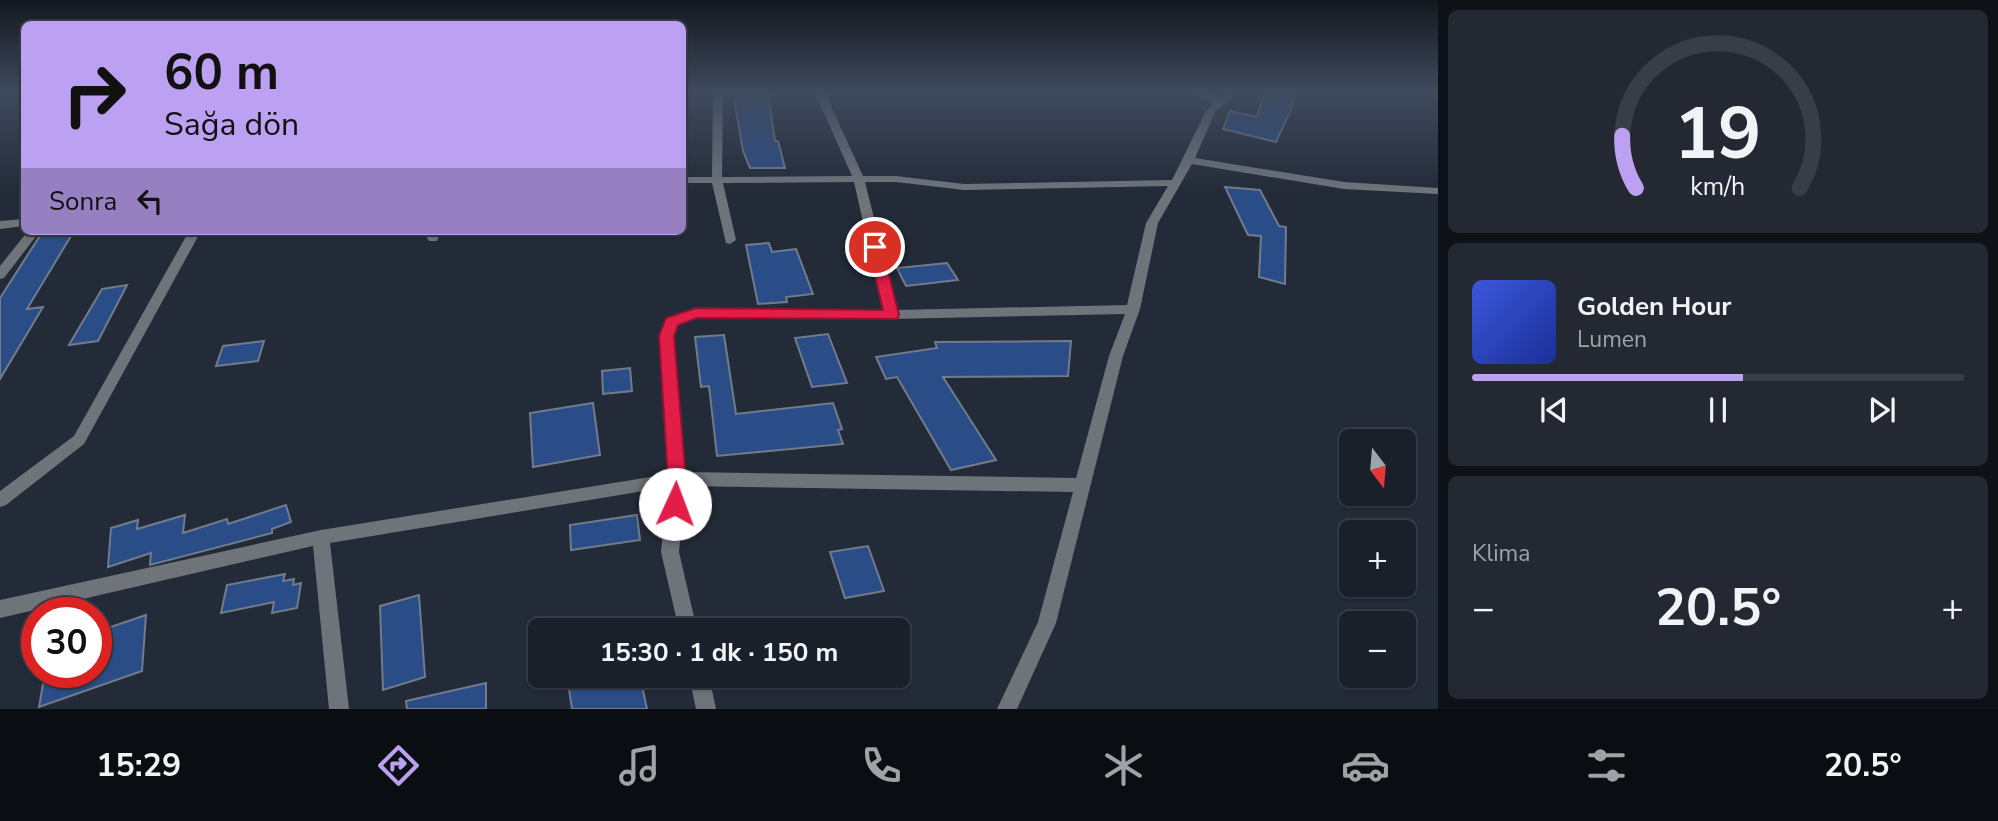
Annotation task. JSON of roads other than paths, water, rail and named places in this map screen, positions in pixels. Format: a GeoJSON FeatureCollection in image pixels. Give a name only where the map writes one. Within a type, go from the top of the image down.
{"type":"FeatureCollection","features":[{"type":"Feature","properties":{"kind":"street"},"geometry":{"type":"LineString","coordinates":[[717,126],[716,181],[730,240]]}},
{"type":"Feature","properties":{"kind":"street"},"geometry":{"type":"LineString","coordinates":[[835,126],[859,178],[891,315]]}},
{"type":"Feature","properties":{"kind":"street"},"geometry":{"type":"LineString","coordinates":[[1007,709],[1047,624],[1116,356],[1133,309],[1152,223],[1189,160],[1204,126]]}},
{"type":"Feature","properties":{"kind":"street"},"geometry":{"type":"LineString","coordinates":[[1189,160],[1276,176],[1405,191],[1438,191]]}},
{"type":"Feature","properties":{"kind":"street"},"geometry":{"type":"LineString","coordinates":[[686,180],[859,178],[964,187],[1175,183]]}},
{"type":"Feature","properties":{"kind":"street"},"geometry":{"type":"LineString","coordinates":[[0,225],[21,223]]}},
{"type":"Feature","properties":{"kind":"street"},"geometry":{"type":"LineString","coordinates":[[0,275],[31,235]]}},
{"type":"Feature","properties":{"kind":"street"},"geometry":{"type":"LineString","coordinates":[[0,500],[79,440],[193,235]]}},
{"type":"Feature","properties":{"kind":"street"},"geometry":{"type":"LineString","coordinates":[[685,618],[670,552],[677,480],[667,336],[671,322],[696,313],[891,315],[1133,309]]}},
{"type":"Feature","properties":{"kind":"street"},"geometry":{"type":"LineString","coordinates":[[0,609],[321,537],[677,480],[1083,485]]}},
{"type":"Feature","properties":{"kind":"street"},"geometry":{"type":"LineString","coordinates":[[321,537],[339,709]]}},
{"type":"Feature","properties":{"kind":"street"},"geometry":{"type":"LineString","coordinates":[[702,688],[706,709]]}}]}
